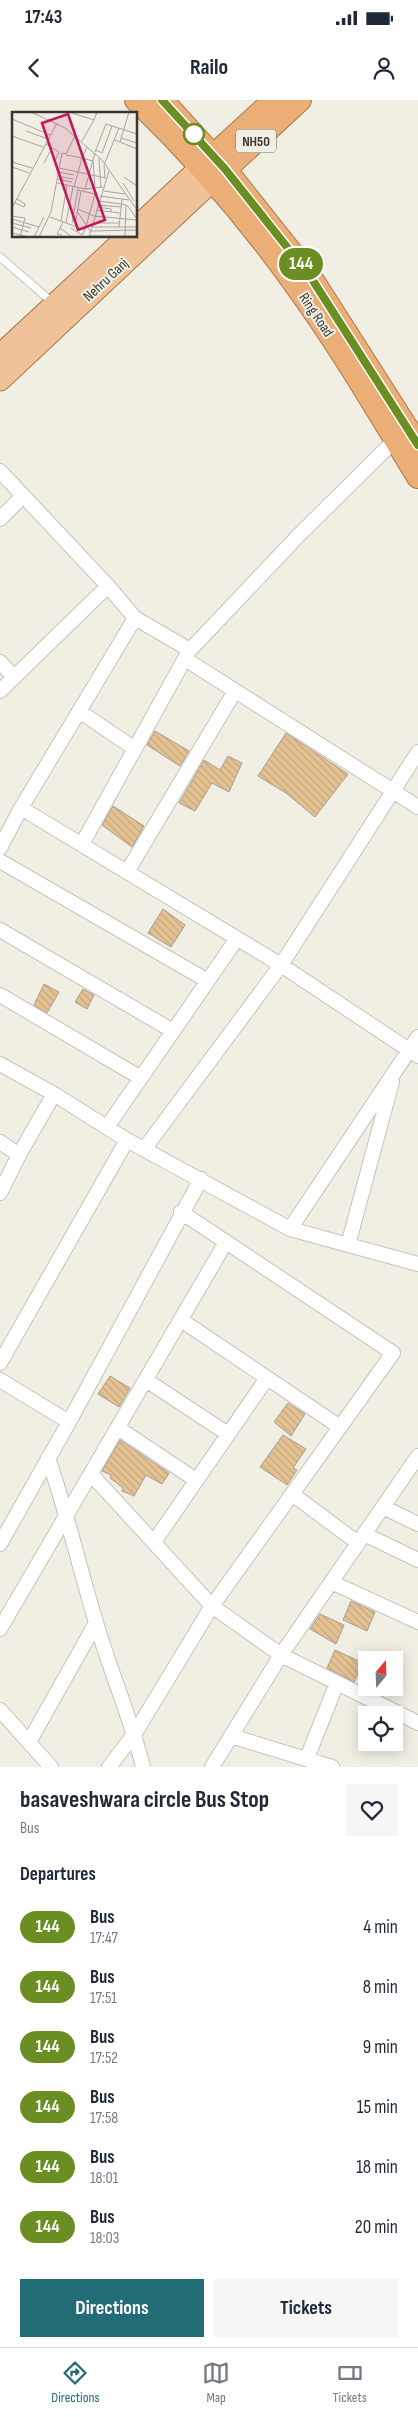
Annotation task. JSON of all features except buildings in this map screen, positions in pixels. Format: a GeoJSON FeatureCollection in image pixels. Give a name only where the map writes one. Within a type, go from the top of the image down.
{"type":"FeatureCollection","features":[{"type":"Feature","properties":{"kind":"highway","name":"Ring Road"},"geometry":{"type":"LineString","coordinates":[[136,100],[213,168],[310,276],[418,445]]}},
{"type":"Feature","properties":{"kind":"highway","name":"Ring Road"},"geometry":{"type":"LineString","coordinates":[[162,100],[213,168],[336,344],[418,477]]}},
{"type":"Feature","properties":{"kind":"highway","name":"NH50"},"geometry":{"type":"LineString","coordinates":[[213,168],[274,100]]}},
{"type":"Feature","properties":{"kind":"highway","name":"NH50"},"geometry":{"type":"LineString","coordinates":[[213,168],[300,100]]}},
{"type":"Feature","properties":{"kind":"main road"},"geometry":{"type":"LineString","coordinates":[[138,226],[213,168]]}},
{"type":"Feature","properties":{"kind":"main road","name":"Nehru Ganj"},"geometry":{"type":"LineString","coordinates":[[0,380],[213,168]]}},
{"type":"Feature","properties":{"kind":"main road","name":"Nehru Ganj"},"geometry":{"type":"LineString","coordinates":[[2,349],[55,305],[126,238]]}},
{"type":"Feature","properties":{"kind":"street"},"geometry":{"type":"LineString","coordinates":[[82,844],[187,655],[299,535],[395,440]]}},
{"type":"Feature","properties":{"kind":"street"},"geometry":{"type":"LineString","coordinates":[[0,471],[108,586],[135,618],[235,691],[418,807]]}},
{"type":"Feature","properties":{"kind":"street"},"geometry":{"type":"LineString","coordinates":[[0,519],[23,496]]}},
{"type":"Feature","properties":{"kind":"street"},"geometry":{"type":"LineString","coordinates":[[0,691],[108,586]]}},
{"type":"Feature","properties":{"kind":"street"},"geometry":{"type":"LineString","coordinates":[[0,848],[21,808],[135,618]]}},
{"type":"Feature","properties":{"kind":"street"},"geometry":{"type":"LineString","coordinates":[[0,662],[14,677]]}},
{"type":"Feature","properties":{"kind":"street"},"geometry":{"type":"LineString","coordinates":[[127,872],[235,691]]}},
{"type":"Feature","properties":{"kind":"street"},"geometry":{"type":"LineString","coordinates":[[79,711],[135,749]]}},
{"type":"Feature","properties":{"kind":"street"},"geometry":{"type":"LineString","coordinates":[[144,1148],[281,965],[418,752]]}},
{"type":"Feature","properties":{"kind":"street"},"geometry":{"type":"LineString","coordinates":[[21,808],[236,940],[281,965],[413,1053]]}},
{"type":"Feature","properties":{"kind":"street"},"geometry":{"type":"LineString","coordinates":[[0,861],[208,981]]}},
{"type":"Feature","properties":{"kind":"street"},"geometry":{"type":"LineString","coordinates":[[0,930],[173,1030]]}},
{"type":"Feature","properties":{"kind":"street"},"geometry":{"type":"LineString","coordinates":[[107,1127],[236,940]]}},
{"type":"Feature","properties":{"kind":"street"},"geometry":{"type":"LineString","coordinates":[[0,995],[141,1078]]}},
{"type":"Feature","properties":{"kind":"street"},"geometry":{"type":"LineString","coordinates":[[290,1230],[394,1071],[413,1053],[418,1037]]}},
{"type":"Feature","properties":{"kind":"street"},"geometry":{"type":"LineString","coordinates":[[0,1064],[54,1094],[127,1140],[201,1179],[290,1230],[418,1264]]}},
{"type":"Feature","properties":{"kind":"street"},"geometry":{"type":"LineString","coordinates":[[348,1246],[394,1071]]}},
{"type":"Feature","properties":{"kind":"street"},"geometry":{"type":"LineString","coordinates":[[0,1193],[19,1155],[54,1094]]}},
{"type":"Feature","properties":{"kind":"street"},"geometry":{"type":"LineString","coordinates":[[0,1363],[127,1140]]}},
{"type":"Feature","properties":{"kind":"street"},"geometry":{"type":"LineString","coordinates":[[0,1142],[19,1155]]}},
{"type":"Feature","properties":{"kind":"street"},"geometry":{"type":"LineString","coordinates":[[0,1544],[69,1422],[181,1212],[201,1179]]}},
{"type":"Feature","properties":{"kind":"street"},"geometry":{"type":"LineString","coordinates":[[109,1767],[135,1733],[212,1606],[393,1353],[181,1212]]}},
{"type":"Feature","properties":{"kind":"street"},"geometry":{"type":"LineString","coordinates":[[0,1629],[68,1516],[226,1242]]}},
{"type":"Feature","properties":{"kind":"street"},"geometry":{"type":"LineString","coordinates":[[181,1320],[340,1427]]}},
{"type":"Feature","properties":{"kind":"street"},"geometry":{"type":"LineString","coordinates":[[154,1542],[267,1378]]}},
{"type":"Feature","properties":{"kind":"street"},"geometry":{"type":"LineString","coordinates":[[0,1380],[69,1422]]}},
{"type":"Feature","properties":{"kind":"street"},"geometry":{"type":"LineString","coordinates":[[146,1380],[228,1434]]}},
{"type":"Feature","properties":{"kind":"street"},"geometry":{"type":"LineString","coordinates":[[118,1428],[196,1480]]}},
{"type":"Feature","properties":{"kind":"street"},"geometry":{"type":"LineString","coordinates":[[212,1767],[281,1655],[417,1457]]}},
{"type":"Feature","properties":{"kind":"street"},"geometry":{"type":"LineString","coordinates":[[48,1458],[68,1516],[96,1623],[135,1733],[143,1767]]}},
{"type":"Feature","properties":{"kind":"street"},"geometry":{"type":"LineString","coordinates":[[92,1474],[212,1606],[281,1655],[418,1723]]}},
{"type":"Feature","properties":{"kind":"street"},"geometry":{"type":"LineString","coordinates":[[292,1494],[361,1539],[418,1560]]}},
{"type":"Feature","properties":{"kind":"street"},"geometry":{"type":"LineString","coordinates":[[383,1507],[418,1524]]}},
{"type":"Feature","properties":{"kind":"street"},"geometry":{"type":"LineString","coordinates":[[331,1582],[418,1622]]}},
{"type":"Feature","properties":{"kind":"street"},"geometry":{"type":"LineString","coordinates":[[29,1742],[96,1623]]}},
{"type":"Feature","properties":{"kind":"street"},"geometry":{"type":"LineString","coordinates":[[307,1758],[337,1683]]}},
{"type":"Feature","properties":{"kind":"street"},"geometry":{"type":"LineString","coordinates":[[0,1710],[50,1767]]}},
{"type":"Feature","properties":{"kind":"street"},"geometry":{"type":"LineString","coordinates":[[231,1736],[332,1767]]}},
{"type":"Feature","properties":{"kind":"lane"},"geometry":{"type":"LineString","coordinates":[[0,257],[55,305]]}},
{"type":"Feature","properties":{"kind":"bus line","name":"144"},"geometry":{"type":"LineString","coordinates":[[162,100],[225,169],[310,276],[341,321],[418,445]]}}]}
